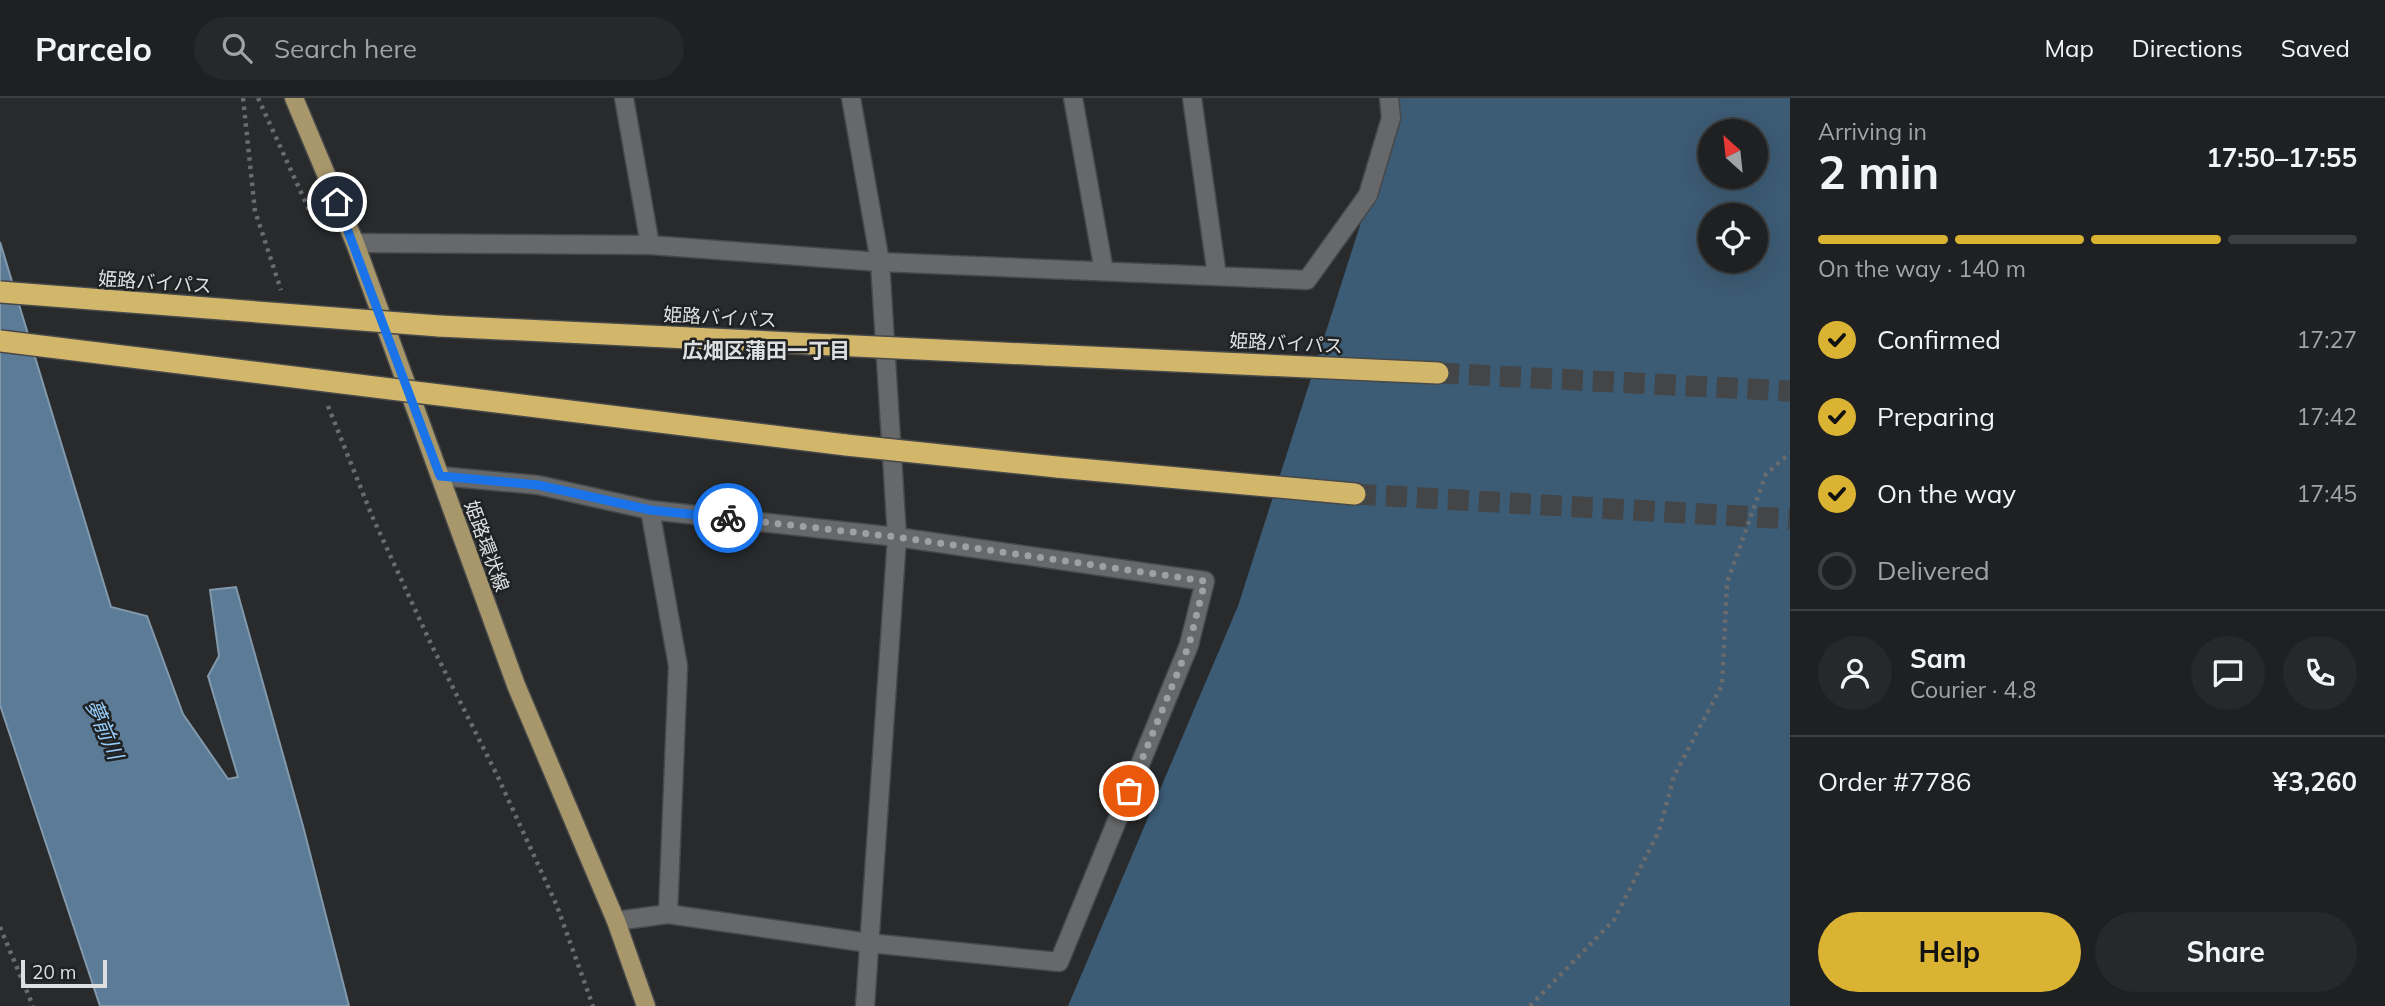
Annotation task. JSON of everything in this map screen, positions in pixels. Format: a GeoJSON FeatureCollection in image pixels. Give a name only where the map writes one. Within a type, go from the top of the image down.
{"type":"FeatureCollection","features":[{"type":"Feature","properties":{"kind":"highway","name":"姫路バイパス"},"geometry":{"type":"LineString","coordinates":[[0,292],[439,326],[1438,373]]}},
{"type":"Feature","properties":{"kind":"highway"},"geometry":{"type":"LineString","coordinates":[[0,341],[846,445],[1355,494]]}},
{"type":"Feature","properties":{"kind":"main road","name":"姫路環状線"},"geometry":{"type":"LineString","coordinates":[[293,98],[355,243],[516,685],[616,922],[646,1006]]}},
{"type":"Feature","properties":{"kind":"street"},"geometry":{"type":"LineString","coordinates":[[624,98],[650,245]]}},
{"type":"Feature","properties":{"kind":"street"},"geometry":{"type":"LineString","coordinates":[[851,98],[880,262],[897,537],[865,1006]]}},
{"type":"Feature","properties":{"kind":"street"},"geometry":{"type":"LineString","coordinates":[[1073,98],[1104,271]]}},
{"type":"Feature","properties":{"kind":"street"},"geometry":{"type":"LineString","coordinates":[[1192,98],[1217,276]]}},
{"type":"Feature","properties":{"kind":"street"},"geometry":{"type":"LineString","coordinates":[[355,243],[650,245],[880,262],[1307,280],[1368,195],[1391,118],[1389,98]]}},
{"type":"Feature","properties":{"kind":"street"},"geometry":{"type":"LineString","coordinates":[[440,476],[538,485],[650,510],[897,537],[1205,581],[1189,645],[1059,962],[869,943],[668,914],[616,922]]}},
{"type":"Feature","properties":{"kind":"street"},"geometry":{"type":"LineString","coordinates":[[650,510],[678,666],[668,914]]}},
{"type":"Feature","properties":{"kind":"path"},"geometry":{"type":"LineString","coordinates":[[243,98],[255,211],[285,302]]}},
{"type":"Feature","properties":{"kind":"path"},"geometry":{"type":"LineString","coordinates":[[258,98],[310,212],[337,202]]}},
{"type":"Feature","properties":{"kind":"path"},"geometry":{"type":"LineString","coordinates":[[326,402],[372,516],[425,632],[557,906],[593,1006]]}},
{"type":"Feature","properties":{"kind":"path"},"geometry":{"type":"LineString","coordinates":[[1530,1006],[1614,919],[1659,831],[1674,776],[1722,685],[1727,583],[1766,474],[1790,453]]}},
{"type":"Feature","properties":{"kind":"path"},"geometry":{"type":"LineString","coordinates":[[0,927],[33,1006]]}},
{"type":"Feature","properties":{"kind":"shaded area"},"geometry":{"type":"Polygon","coordinates":[[[1398,98],[1790,98],[1790,1006],[1068,1006],[1238,606],[1388,138],[1398,98]]]}},
{"type":"Feature","properties":{"kind":"water","name":"夢前川"},"geometry":{"type":"Polygon","coordinates":[[[0,242],[111,607],[147,616],[183,714],[228,779],[238,777],[208,676],[219,656],[210,590],[236,587],[303,826],[349,1006],[100,1006],[0,705],[0,242]]]}},
{"type":"Feature","properties":{"kind":"tunnel"},"geometry":{"type":"LineString","coordinates":[[1438,373],[1790,391]]}},
{"type":"Feature","properties":{"kind":"tunnel"},"geometry":{"type":"LineString","coordinates":[[1355,494],[1790,519]]}},
{"type":"Feature","properties":{"kind":"way so far"},"geometry":{"type":"LineString","coordinates":[[728,518],[897,537],[1205,581],[1189,645],[1129,791]]}},
{"type":"Feature","properties":{"kind":"district","name":"広畑区蒲田一丁目"},"geometry":{"type":"Point","coordinates":[766,350]}},
{"type":"Feature","properties":{"kind":"route"},"geometry":{"type":"LineString","coordinates":[[337,202],[355,243],[440,476],[538,485],[650,510],[728,518]]}}]}
